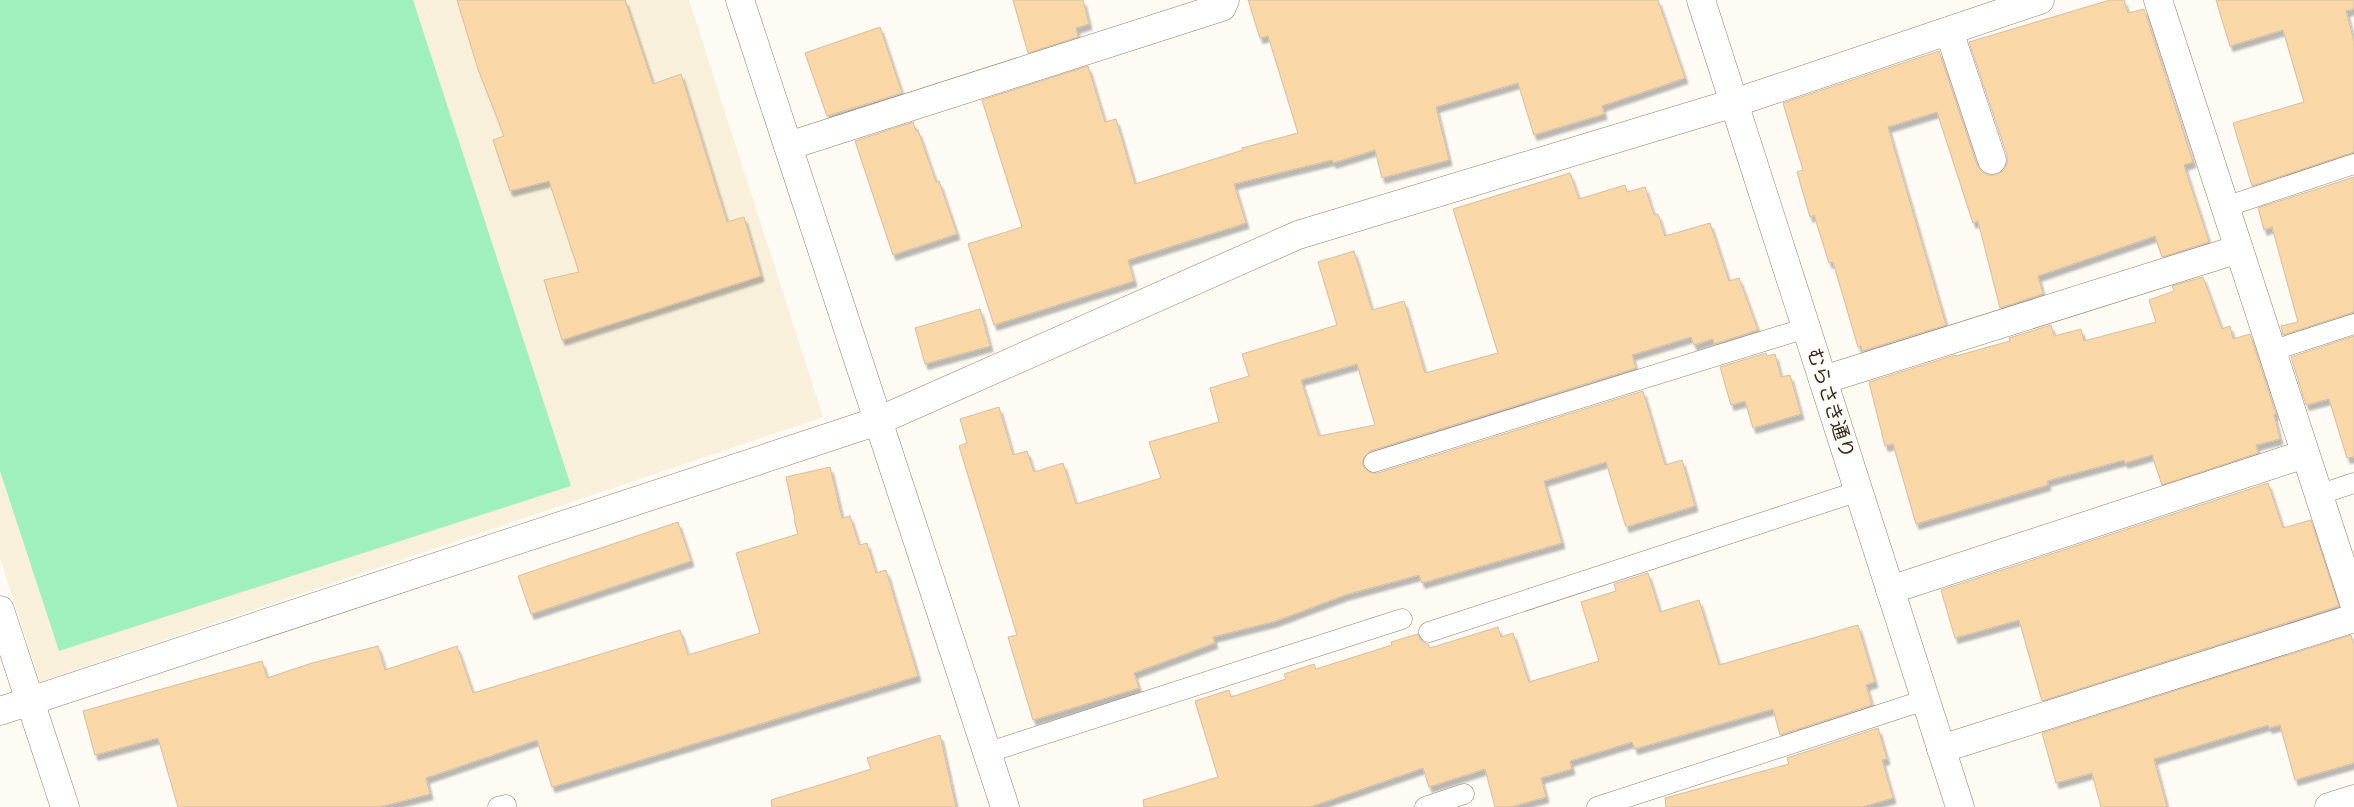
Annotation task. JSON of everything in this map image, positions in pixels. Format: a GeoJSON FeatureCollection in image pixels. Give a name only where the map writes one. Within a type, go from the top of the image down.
{"type":"FeatureCollection","features":[{"type":"Feature","properties":{"kind":"street"},"geometry":{"type":"LineString","coordinates":[[740,0],[1005,807]]}},
{"type":"Feature","properties":{"kind":"street"},"geometry":{"type":"LineString","coordinates":[[788,146],[1222,7],[1225,0]]}},
{"type":"Feature","properties":{"kind":"street","name":"むらさき通り"},"geometry":{"type":"LineString","coordinates":[[1701,0],[1960,807]]}},
{"type":"Feature","properties":{"kind":"street"},"geometry":{"type":"LineString","coordinates":[[0,711],[878,421],[1298,235],[1734,104],[2040,0]]}},
{"type":"Feature","properties":{"kind":"street"},"geometry":{"type":"LineString","coordinates":[[2158,0],[2354,603]]}},
{"type":"Feature","properties":{"kind":"street"},"geometry":{"type":"LineString","coordinates":[[1949,30],[1992,160]]}},
{"type":"Feature","properties":{"kind":"street"},"geometry":{"type":"LineString","coordinates":[[1823,380],[2239,249]]}},
{"type":"Feature","properties":{"kind":"street"},"geometry":{"type":"LineString","coordinates":[[1890,590],[2305,454]]}},
{"type":"Feature","properties":{"kind":"street"},"geometry":{"type":"LineString","coordinates":[[0,610],[65,807]]}},
{"type":"Feature","properties":{"kind":"street"},"geometry":{"type":"LineString","coordinates":[[1941,749],[2354,618]]}},
{"type":"Feature","properties":{"kind":"street"},"geometry":{"type":"LineString","coordinates":[[2329,807],[2354,799]]}},
{"type":"Feature","properties":{"kind":"lane"},"geometry":{"type":"LineString","coordinates":[[2225,207],[2354,164]]}},
{"type":"Feature","properties":{"kind":"lane"},"geometry":{"type":"LineString","coordinates":[[2271,351],[2354,324]]}},
{"type":"Feature","properties":{"kind":"lane"},"geometry":{"type":"LineString","coordinates":[[1374,462],[1806,328]]}},
{"type":"Feature","properties":{"kind":"lane"},"geometry":{"type":"LineString","coordinates":[[2318,494],[2354,483]]}},
{"type":"Feature","properties":{"kind":"lane"},"geometry":{"type":"LineString","coordinates":[[1429,632],[1859,491]]}},
{"type":"Feature","properties":{"kind":"lane"},"geometry":{"type":"LineString","coordinates":[[986,753],[1402,619]]}},
{"type":"Feature","properties":{"kind":"lane"},"geometry":{"type":"LineString","coordinates":[[1597,807],[1925,700]]}},
{"type":"Feature","properties":{"kind":"lane"},"geometry":{"type":"LineString","coordinates":[[1425,807],[1464,794]]}},
{"type":"Feature","properties":{"kind":"shaded area"},"geometry":{"type":"Polygon","coordinates":[[[0,0],[689,0],[823,417],[40,682],[0,558],[0,0]]]}},
{"type":"Feature","properties":{"kind":"green space"},"geometry":{"type":"Polygon","coordinates":[[[0,0],[413,0],[571,486],[59,651],[0,471],[0,0]]]}},
{"type":"Feature","properties":{"kind":"building"},"geometry":{"type":"Polygon","coordinates":[[[457,0],[625,0],[653,84],[681,74],[727,222],[744,217],[761,276],[562,340],[544,280],[579,272],[549,181],[510,191],[493,140],[504,136],[478,69],[457,0]]]}},
{"type":"Feature","properties":{"kind":"building"},"geometry":{"type":"Polygon","coordinates":[[[1013,0],[1083,0],[1089,24],[1076,28],[1078,37],[1028,53],[1013,0]]]}},
{"type":"Feature","properties":{"kind":"building"},"geometry":{"type":"Polygon","coordinates":[[[1248,0],[1658,0],[1685,78],[1602,106],[1604,114],[1534,135],[1518,83],[1436,107],[1449,160],[1382,178],[1375,150],[1333,163],[1332,160],[1234,184],[1246,223],[1128,260],[1134,281],[994,325],[968,244],[1022,227],[982,100],[1088,66],[1105,122],[1116,119],[1135,184],[1243,150],[1242,148],[1298,133],[1268,36],[1260,38],[1248,0]]]}},
{"type":"Feature","properties":{"kind":"building"},"geometry":{"type":"Polygon","coordinates":[[[2110,0],[2124,0],[2128,13],[2144,9],[2193,162],[2184,165],[2209,242],[2162,257],[2155,236],[2038,276],[2043,294],[2000,308],[1978,221],[1973,223],[1937,112],[1888,127],[1946,325],[1862,351],[1861,346],[1858,347],[1833,262],[1829,263],[1814,215],[1810,217],[1797,172],[1803,170],[1783,103],[1939,51],[1977,165],[1982,172],[1988,175],[1996,175],[2004,170],[2007,163],[2007,155],[1969,42],[2110,0]]]}},
{"type":"Feature","properties":{"kind":"building"},"geometry":{"type":"Polygon","coordinates":[[[2216,0],[2354,0],[2354,9],[2346,11],[2354,41],[2354,152],[2252,186],[2233,123],[2304,102],[2283,30],[2230,46],[2216,0]]]}},
{"type":"Feature","properties":{"kind":"building"},"geometry":{"type":"Polygon","coordinates":[[[880,27],[902,93],[827,116],[805,53],[880,27]]]}},
{"type":"Feature","properties":{"kind":"building"},"geometry":{"type":"Polygon","coordinates":[[[913,122],[916,131],[918,130],[936,182],[939,181],[957,234],[893,255],[855,141],[913,122]]]}},
{"type":"Feature","properties":{"kind":"building"},"geometry":{"type":"Polygon","coordinates":[[[1570,173],[1579,199],[1625,185],[1627,192],[1645,187],[1654,215],[1658,214],[1665,236],[1710,223],[1729,281],[1739,278],[1758,330],[1714,344],[1713,339],[1694,345],[1691,337],[1632,355],[1636,368],[1370,451],[1363,459],[1363,466],[1371,473],[1378,473],[1643,391],[1665,465],[1682,460],[1695,506],[1626,527],[1606,462],[1544,481],[1562,543],[1422,583],[1419,575],[1345,595],[1276,621],[1213,637],[1215,643],[1134,673],[1139,688],[1033,720],[1008,637],[1017,635],[959,446],[967,443],[960,419],[999,407],[1013,455],[1027,451],[1034,472],[1063,463],[1076,504],[1161,478],[1149,442],[1219,422],[1210,388],[1249,376],[1242,354],[1337,325],[1318,262],[1354,251],[1372,310],[1404,301],[1425,373],[1498,353],[1453,209],[1570,173]],[[1357,364],[1301,380],[1319,436],[1375,425],[1357,364]]]}},
{"type":"Feature","properties":{"kind":"building"},"geometry":{"type":"Polygon","coordinates":[[[2354,177],[2354,312],[2283,335],[2281,326],[2298,322],[2272,227],[2264,230],[2258,208],[2354,177]]]}},
{"type":"Feature","properties":{"kind":"building"},"geometry":{"type":"Polygon","coordinates":[[[2203,277],[2222,329],[2230,326],[2233,339],[2250,334],[2276,414],[2274,415],[2280,439],[2256,445],[2258,453],[2162,485],[2152,455],[2125,463],[2124,460],[2047,481],[2048,485],[1916,524],[1893,444],[1885,446],[1869,382],[1955,355],[2010,341],[2009,338],[2051,325],[2054,336],[2081,329],[2084,341],[2156,322],[2149,300],[2174,291],[2172,286],[2203,277]]]}},
{"type":"Feature","properties":{"kind":"building"},"geometry":{"type":"Polygon","coordinates":[[[980,309],[990,346],[925,364],[915,328],[980,309]]]}},
{"type":"Feature","properties":{"kind":"building"},"geometry":{"type":"Polygon","coordinates":[[[2354,336],[2354,457],[2347,458],[2329,399],[2306,405],[2291,357],[2354,336]]]}},
{"type":"Feature","properties":{"kind":"building"},"geometry":{"type":"Polygon","coordinates":[[[1766,353],[1767,356],[1775,354],[1781,377],[1790,375],[1801,414],[1753,428],[1745,401],[1731,405],[1720,367],[1766,353]]]}},
{"type":"Feature","properties":{"kind":"building"},"geometry":{"type":"Polygon","coordinates":[[[830,467],[842,518],[850,516],[859,545],[867,543],[876,573],[886,570],[918,676],[552,787],[537,740],[426,778],[430,794],[379,807],[178,807],[158,738],[95,755],[83,711],[262,661],[267,678],[312,663],[378,646],[385,670],[457,646],[473,693],[680,630],[688,655],[760,633],[736,553],[798,534],[786,477],[830,467]]]}},
{"type":"Feature","properties":{"kind":"building"},"geometry":{"type":"Polygon","coordinates":[[[2268,483],[2283,528],[2311,520],[2339,606],[2042,701],[2019,620],[1955,638],[1941,590],[2268,483]]]}},
{"type":"Feature","properties":{"kind":"building"},"geometry":{"type":"Polygon","coordinates":[[[678,522],[691,561],[531,614],[518,576],[678,522]]]}},
{"type":"Feature","properties":{"kind":"building"},"geometry":{"type":"Polygon","coordinates":[[[1648,573],[1660,612],[1699,600],[1719,665],[1858,625],[1875,682],[1866,685],[1872,705],[1780,735],[1773,709],[1635,749],[1632,742],[1570,761],[1572,769],[1541,778],[1546,797],[1511,807],[1495,807],[1485,769],[1429,787],[1423,768],[1310,807],[1144,807],[1143,800],[1218,777],[1195,701],[1229,690],[1231,697],[1286,679],[1284,674],[1314,664],[1316,669],[1392,645],[1391,642],[1418,634],[1421,641],[1428,644],[1430,648],[1498,627],[1501,637],[1513,633],[1529,682],[1599,661],[1581,602],[1616,591],[1614,584],[1648,573]]]}},
{"type":"Feature","properties":{"kind":"building"},"geometry":{"type":"Polygon","coordinates":[[[2351,635],[2354,645],[2354,763],[2295,780],[2280,725],[2269,728],[2268,725],[2154,759],[2167,807],[2101,807],[2092,773],[2056,783],[2042,733],[2351,635]]]}},
{"type":"Feature","properties":{"kind":"building"},"geometry":{"type":"Polygon","coordinates":[[[1878,728],[1887,759],[1882,760],[1893,798],[1862,807],[1666,807],[1665,798],[1789,764],[1787,758],[1878,728]]]}},
{"type":"Feature","properties":{"kind":"building"},"geometry":{"type":"Polygon","coordinates":[[[940,735],[956,807],[772,807],[771,800],[871,769],[867,758],[940,735]]]}}]}
